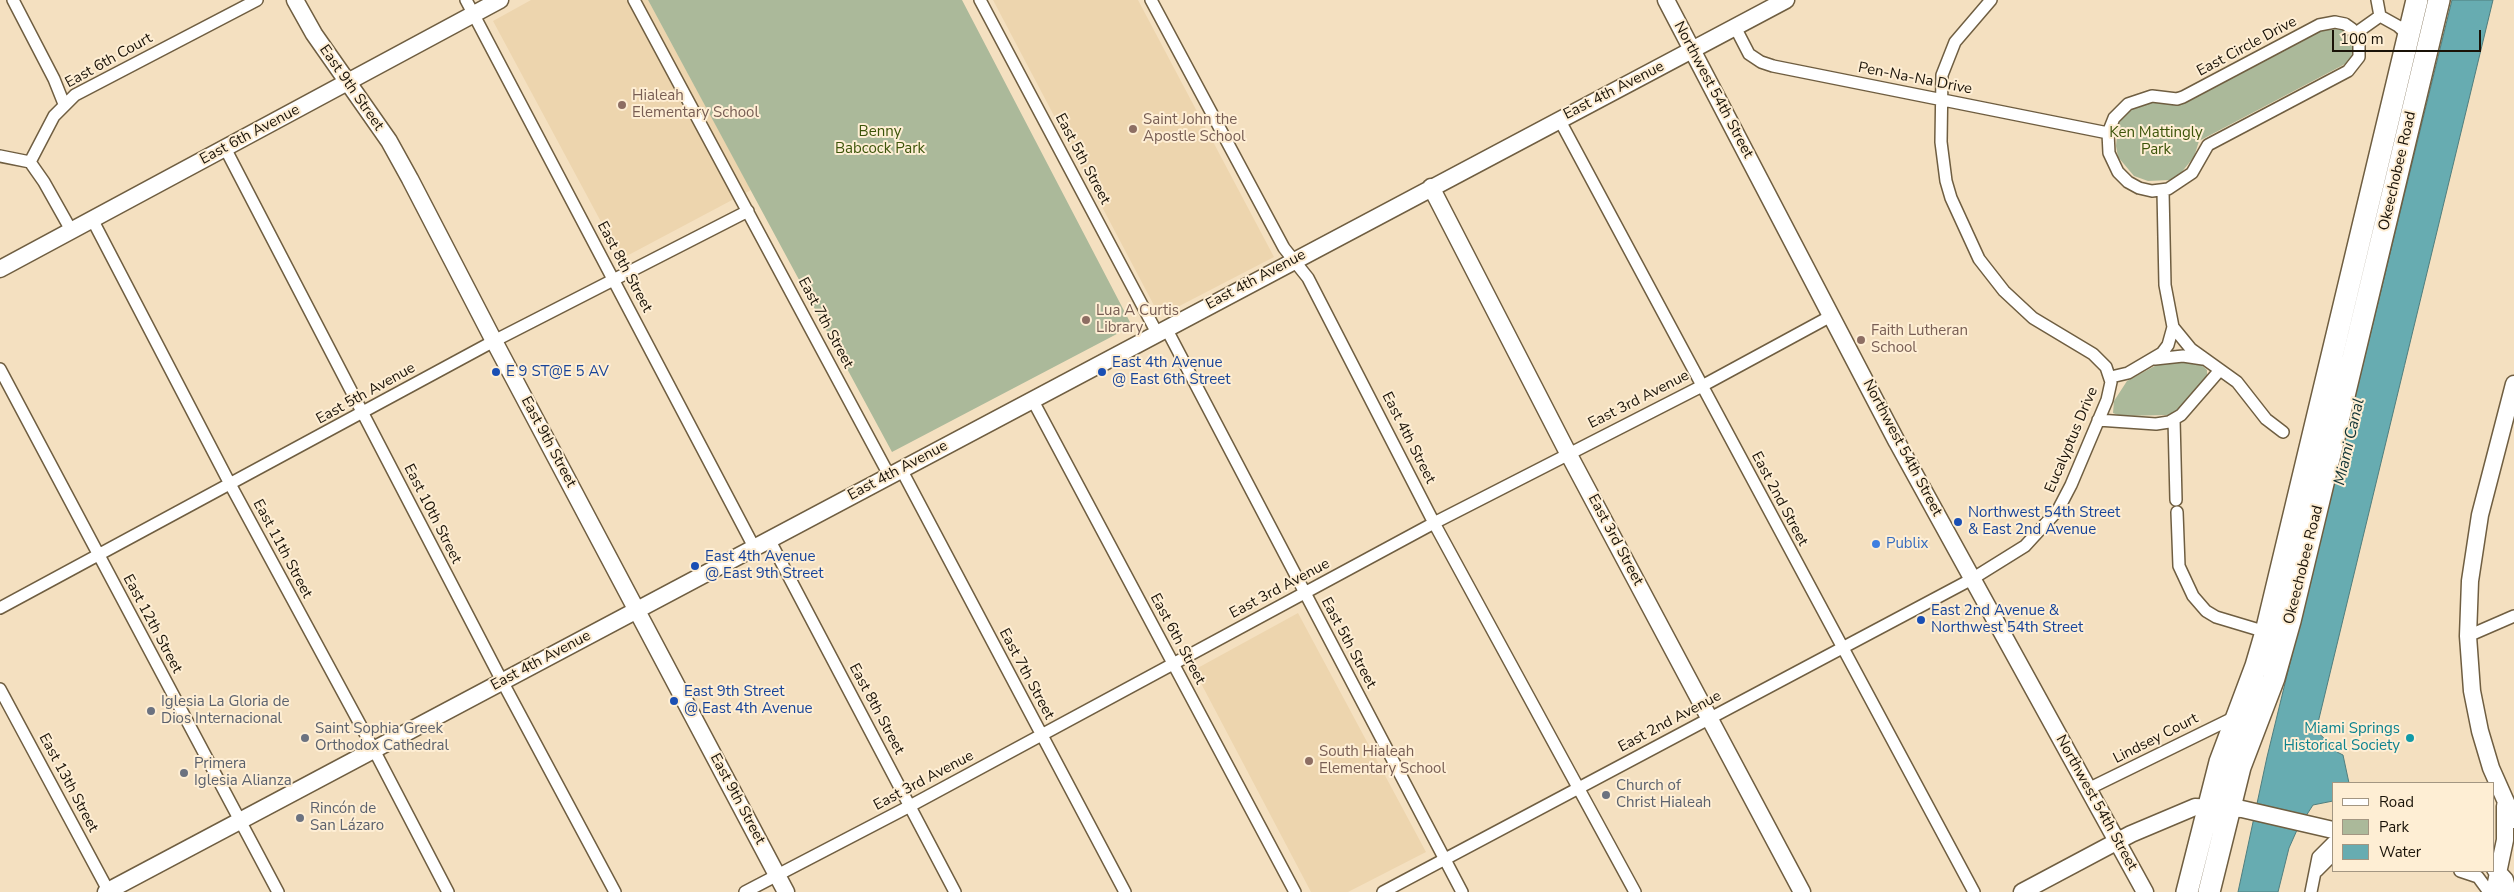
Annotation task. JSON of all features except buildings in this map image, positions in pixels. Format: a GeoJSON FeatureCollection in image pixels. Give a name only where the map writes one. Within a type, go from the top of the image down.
{"type":"FeatureCollection","features":[{"type":"Feature","properties":{"kind":"highway","name":"Okeechobee Road"},"geometry":{"type":"LineString","coordinates":[[2187,892],[2220,761],[2266,632],[2418,0]]}},
{"type":"Feature","properties":{"kind":"highway","name":"Okeechobee Road"},"geometry":{"type":"LineString","coordinates":[[2209,892],[2240,767],[2274,678],[2290,621],[2439,0]]}},
{"type":"Feature","properties":{"kind":"highway"},"geometry":{"type":"LineString","coordinates":[[2409,36],[2415,50],[2420,78]]}},
{"type":"Feature","properties":{"kind":"main road","name":"East 9th Street"},"geometry":{"type":"LineString","coordinates":[[295,0],[314,34],[389,141],[410,178],[494,341],[786,892]]}},
{"type":"Feature","properties":{"kind":"main road","name":"East 6th Avenue"},"geometry":{"type":"LineString","coordinates":[[0,269],[347,83],[470,7],[500,0]]}},
{"type":"Feature","properties":{"kind":"main road","name":"Northwest 54th Street"},"geometry":{"type":"LineString","coordinates":[[1666,0],[1972,579],[2144,892]]}},
{"type":"Feature","properties":{"kind":"main road","name":"East 4th Avenue"},"geometry":{"type":"LineString","coordinates":[[108,892],[1032,399],[1786,0]]}},
{"type":"Feature","properties":{"kind":"main road","name":"East 3rd Street"},"geometry":{"type":"LineString","coordinates":[[1431,187],[1568,453],[1802,892]]}},
{"type":"Feature","properties":{"kind":"main road"},"geometry":{"type":"LineString","coordinates":[[2494,892],[2496,870],[2510,822],[2509,797],[2491,768],[2480,731],[2472,691],[2468,636],[2470,581],[2480,515],[2512,405],[2514,384]]}},
{"type":"Feature","properties":{"kind":"main road"},"geometry":{"type":"LineString","coordinates":[[2022,892],[2117,842],[2185,810],[2208,806],[2229,807],[2254,811],[2332,830]]}},
{"type":"Feature","properties":{"kind":"main road"},"geometry":{"type":"LineString","coordinates":[[2494,850],[2510,822]]}},
{"type":"Feature","properties":{"kind":"main road"},"geometry":{"type":"LineString","coordinates":[[2496,870],[2505,880],[2508,892]]}},
{"type":"Feature","properties":{"kind":"street"},"geometry":{"type":"LineString","coordinates":[[14,0],[54,79],[64,104]]}},
{"type":"Feature","properties":{"kind":"street","name":"East 6th Court"},"geometry":{"type":"LineString","coordinates":[[30,162],[54,116],[75,95],[257,0]]}},
{"type":"Feature","properties":{"kind":"street","name":"East 7th Street"},"geometry":{"type":"LineString","coordinates":[[634,0],[748,211],[1041,735],[1125,892]]}},
{"type":"Feature","properties":{"kind":"street","name":"East 5th Street"},"geometry":{"type":"LineString","coordinates":[[980,0],[1305,593],[1462,892]]}},
{"type":"Feature","properties":{"kind":"street"},"geometry":{"type":"LineString","coordinates":[[1991,0],[1955,42],[1942,75],[1940,98],[1941,142],[1946,181],[1957,216],[1979,259],[1998,284],[2026,313],[2093,354],[2104,364],[2111,377]]}},
{"type":"Feature","properties":{"kind":"street"},"geometry":{"type":"LineString","coordinates":[[2377,0],[2380,16]]}},
{"type":"Feature","properties":{"kind":"street","name":"East 4th Street"},"geometry":{"type":"LineString","coordinates":[[1155,1],[1284,248],[1308,278],[1434,523],[1580,787],[1635,892]]}},
{"type":"Feature","properties":{"kind":"street","name":"East 8th Street"},"geometry":{"type":"LineString","coordinates":[[470,7],[754,547]]}},
{"type":"Feature","properties":{"kind":"street"},"geometry":{"type":"LineString","coordinates":[[2108,133],[2109,153],[2121,176],[2138,188],[2163,191],[2176,186],[2188,177],[2208,145],[2348,71],[2357,62],[2360,52],[2356,33],[2380,16]]}},
{"type":"Feature","properties":{"kind":"street"},"geometry":{"type":"LineString","coordinates":[[2380,16],[2398,26],[2409,36]]}},
{"type":"Feature","properties":{"kind":"street","name":"East Circle Drive"},"geometry":{"type":"LineString","coordinates":[[2108,133],[2114,118],[2133,101],[2152,96],[2177,99],[2183,97],[2319,26],[2340,22],[2356,33]]}},
{"type":"Feature","properties":{"kind":"street","name":"Pen-Na-Na Drive"},"geometry":{"type":"LineString","coordinates":[[1735,27],[1746,50],[1761,62],[2108,133]]}},
{"type":"Feature","properties":{"kind":"street","name":"East 2nd Street"},"geometry":{"type":"LineString","coordinates":[[1559,119],[1974,892]]}},
{"type":"Feature","properties":{"kind":"street","name":"East 10th Street"},"geometry":{"type":"LineString","coordinates":[[225,148],[502,682],[615,892]]}},
{"type":"Feature","properties":{"kind":"street"},"geometry":{"type":"LineString","coordinates":[[0,156],[30,162],[44,182],[71,230]]}},
{"type":"Feature","properties":{"kind":"street"},"geometry":{"type":"LineString","coordinates":[[2163,191],[2165,285],[2173,327],[2187,345],[2237,382],[2266,419],[2283,432]]}},
{"type":"Feature","properties":{"kind":"street","name":"East 5th Avenue"},"geometry":{"type":"LineString","coordinates":[[0,608],[494,341],[748,211]]}},
{"type":"Feature","properties":{"kind":"street","name":"East 11th Street"},"geometry":{"type":"LineString","coordinates":[[92,219],[230,484],[374,750],[448,892]]}},
{"type":"Feature","properties":{"kind":"street","name":"East 3rd Avenue"},"geometry":{"type":"LineString","coordinates":[[745,892],[910,806],[1434,523],[1702,386],[1832,316]]}},
{"type":"Feature","properties":{"kind":"street","name":"Eucalyptus Drive"},"geometry":{"type":"LineString","coordinates":[[1972,579],[2025,546],[2050,521],[2069,490],[2110,390],[2111,377],[2128,373],[2155,359],[2166,348],[2173,327]]}},
{"type":"Feature","properties":{"kind":"street","name":"Eucalyptus Drive"},"geometry":{"type":"LineString","coordinates":[[2155,359],[2183,356],[2205,359]]}},
{"type":"Feature","properties":{"kind":"street","name":"East 12th Street"},"geometry":{"type":"LineString","coordinates":[[0,369],[278,892]]}},
{"type":"Feature","properties":{"kind":"street"},"geometry":{"type":"LineString","coordinates":[[2098,420],[2156,424],[2174,419],[2185,411],[2220,370]]}},
{"type":"Feature","properties":{"kind":"street","name":"East 6th Street"},"geometry":{"type":"LineString","coordinates":[[1032,399],[1295,892]]}},
{"type":"Feature","properties":{"kind":"street"},"geometry":{"type":"LineString","coordinates":[[2174,419],[2178,566],[2193,596],[2202,607],[2216,617],[2266,632]]}},
{"type":"Feature","properties":{"kind":"street","name":"East 8th Street"},"geometry":{"type":"LineString","coordinates":[[769,539],[955,892]]}},
{"type":"Feature","properties":{"kind":"street","name":"East 2nd Avenue"},"geometry":{"type":"LineString","coordinates":[[1383,892],[1972,579]]}},
{"type":"Feature","properties":{"kind":"street"},"geometry":{"type":"LineString","coordinates":[[2468,636],[2514,616]]}},
{"type":"Feature","properties":{"kind":"street","name":"East 13th Street"},"geometry":{"type":"LineString","coordinates":[[0,689],[108,892]]}},
{"type":"Feature","properties":{"kind":"street","name":"Lindsey Court"},"geometry":{"type":"LineString","coordinates":[[2088,789],[2237,716]]}},
{"type":"Feature","properties":{"kind":"street"},"geometry":{"type":"LineString","coordinates":[[2311,892],[2318,857],[2332,843]]}},
{"type":"Feature","properties":{"kind":"street"},"geometry":{"type":"LineString","coordinates":[[2316,873],[2324,862],[2332,856]]}},
{"type":"Feature","properties":{"kind":"street"},"geometry":{"type":"LineString","coordinates":[[2463,872],[2483,880],[2489,892]]}},
{"type":"Feature","properties":{"kind":"shaded area","name":"Hialeah Elementary School"},"geometry":{"type":"Polygon","coordinates":[[[531,0],[648,0],[751,190],[621,259],[493,21],[531,0]]]}},
{"type":"Feature","properties":{"kind":"shaded area","name":"Saint John the Apostle School"},"geometry":{"type":"Polygon","coordinates":[[[993,0],[1138,0],[1274,257],[1162,315],[1158,313],[993,0]]]}},
{"type":"Feature","properties":{"kind":"shaded area","name":"South Hialeah Elementary School"},"geometry":{"type":"Polygon","coordinates":[[[1298,613],[1426,852],[1348,892],[1311,892],[1194,670],[1298,613]]]}},
{"type":"Feature","properties":{"kind":"green space","name":"Benny Babcock Park"},"geometry":{"type":"Polygon","coordinates":[[[648,0],[962,0],[1132,326],[892,452],[648,0]]]}},
{"type":"Feature","properties":{"kind":"green space","name":"Ken Mattingly Park"},"geometry":{"type":"Polygon","coordinates":[[[2322,30],[2343,30],[2353,43],[2352,56],[2345,64],[2199,141],[2194,157],[2180,174],[2170,180],[2148,181],[2134,176],[2118,157],[2116,146],[2118,124],[2133,107],[2156,101],[2177,105],[2322,30]]]}},
{"type":"Feature","properties":{"kind":"green space"},"geometry":{"type":"Polygon","coordinates":[[[2164,361],[2197,361],[2207,370],[2207,376],[2176,412],[2170,415],[2120,416],[2113,413],[2114,401],[2127,381],[2164,361]]]}},
{"type":"Feature","properties":{"kind":"water","name":"Miami Canal"},"geometry":{"type":"Polygon","coordinates":[[[2452,0],[2493,0],[2316,731],[2337,752],[2343,755],[2349,782],[2332,782],[2332,801],[2313,805],[2297,830],[2289,848],[2278,892],[2238,892],[2267,757],[2452,0]]]}},
{"type":"Feature","properties":{"kind":"place","name":"Hialeah Elementary School"},"geometry":{"type":"Point","coordinates":[622,105]}},
{"type":"Feature","properties":{"kind":"place","name":"Saint John the Apostle School"},"geometry":{"type":"Point","coordinates":[1133,129]}},
{"type":"Feature","properties":{"kind":"place","name":"Lua A Curtis Library"},"geometry":{"type":"Point","coordinates":[1086,320]}},
{"type":"Feature","properties":{"kind":"place","name":"Faith Lutheran School"},"geometry":{"type":"Point","coordinates":[1861,340]}},
{"type":"Feature","properties":{"kind":"place","name":"E 9 ST@E 5 AV"},"geometry":{"type":"Point","coordinates":[496,372]}},
{"type":"Feature","properties":{"kind":"place","name":"East 4th Avenue @ East 6th Street"},"geometry":{"type":"Point","coordinates":[1102,372]}},
{"type":"Feature","properties":{"kind":"place","name":"Northwest 54th Street & East 2nd Avenue"},"geometry":{"type":"Point","coordinates":[1958,522]}},
{"type":"Feature","properties":{"kind":"place","name":"Publix"},"geometry":{"type":"Point","coordinates":[1876,544]}},
{"type":"Feature","properties":{"kind":"place","name":"East 4th Avenue @ East 9th Street"},"geometry":{"type":"Point","coordinates":[695,566]}},
{"type":"Feature","properties":{"kind":"place","name":"East 2nd Avenue & Northwest 54th Street"},"geometry":{"type":"Point","coordinates":[1921,620]}},
{"type":"Feature","properties":{"kind":"place","name":"East 9th Street @ East 4th Avenue"},"geometry":{"type":"Point","coordinates":[674,701]}},
{"type":"Feature","properties":{"kind":"place","name":"Iglesia La Gloria de Dios Internacional"},"geometry":{"type":"Point","coordinates":[151,711]}},
{"type":"Feature","properties":{"kind":"place","name":"Saint Sophia Greek Orthodox Cathedral"},"geometry":{"type":"Point","coordinates":[305,738]}},
{"type":"Feature","properties":{"kind":"place","name":"Miami Springs Historical Society"},"geometry":{"type":"Point","coordinates":[2410,738]}},
{"type":"Feature","properties":{"kind":"place","name":"South Hialeah Elementary School"},"geometry":{"type":"Point","coordinates":[1309,761]}},
{"type":"Feature","properties":{"kind":"place","name":"Primera Iglesia Alianza"},"geometry":{"type":"Point","coordinates":[184,773]}},
{"type":"Feature","properties":{"kind":"place","name":"Church of Christ Hialeah"},"geometry":{"type":"Point","coordinates":[1606,795]}},
{"type":"Feature","properties":{"kind":"place","name":"Rincón de San Lázaro"},"geometry":{"type":"Point","coordinates":[300,818]}}]}
